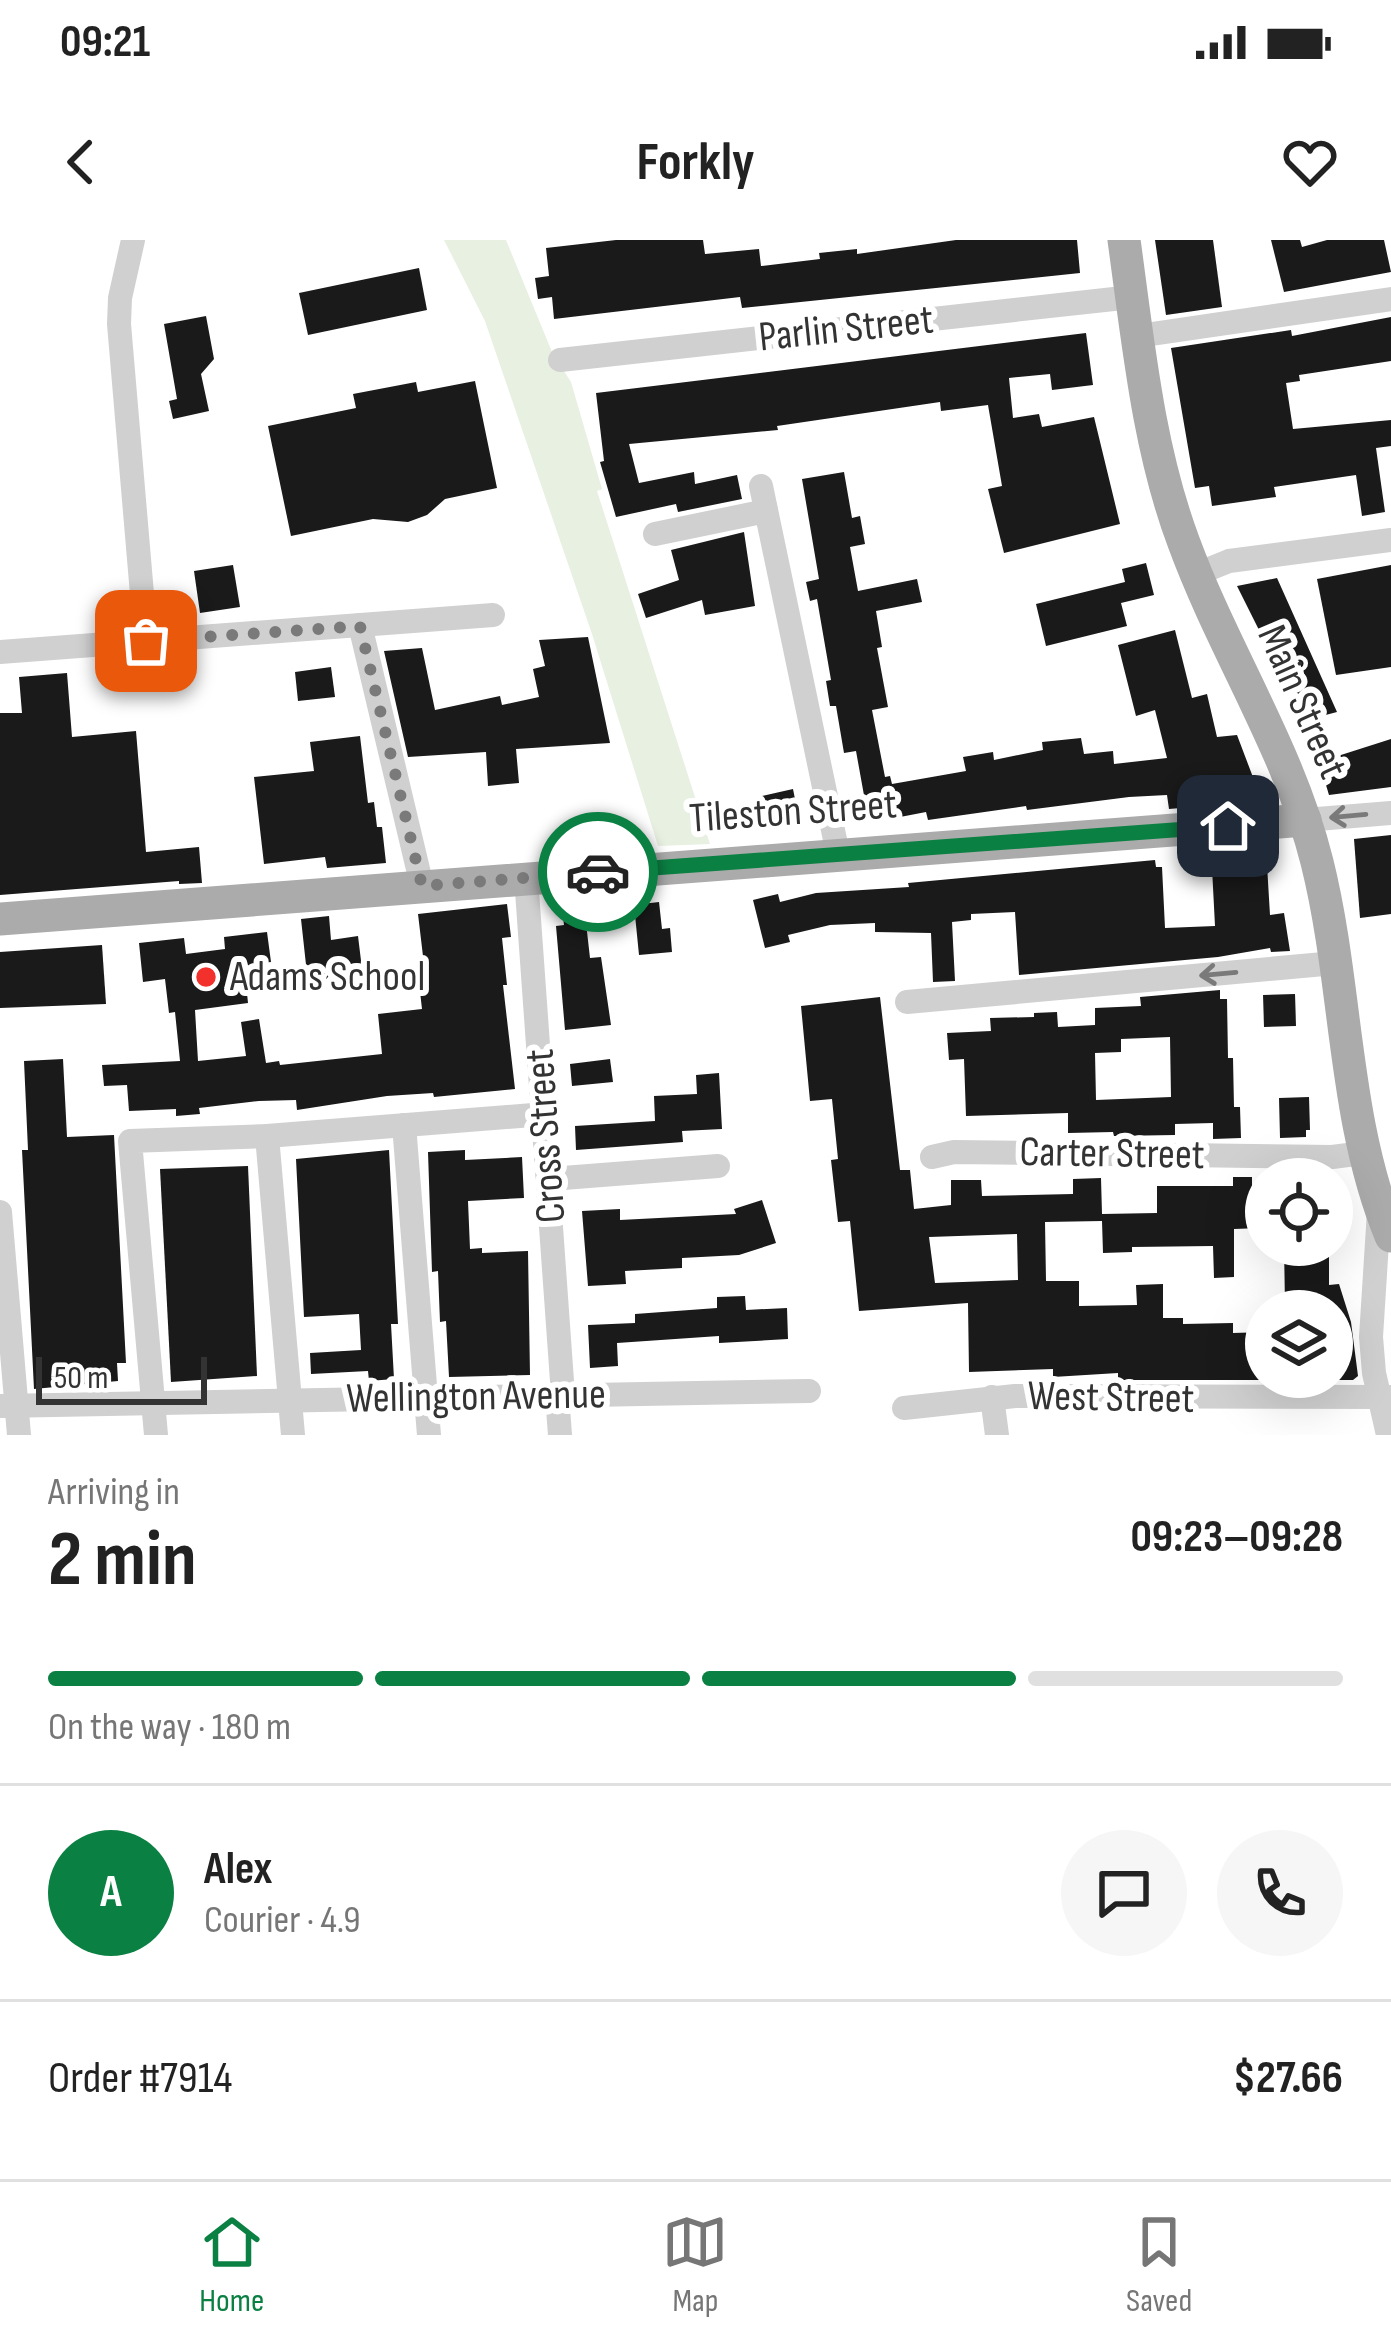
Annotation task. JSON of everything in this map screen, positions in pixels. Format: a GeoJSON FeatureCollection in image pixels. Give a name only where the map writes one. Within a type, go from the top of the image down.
{"type":"FeatureCollection","features":[{"type":"Feature","properties":{"kind":"main road","name":"Main Street"},"geometry":{"type":"LineString","coordinates":[[1124,240],[1167,493],[1226,646],[1266,719],[1318,865],[1379,1190]]}},
{"type":"Feature","properties":{"kind":"main road","name":"Tileston Street"},"geometry":{"type":"LineString","coordinates":[[0,919],[1305,820]]}},
{"type":"Feature","properties":{"kind":"street"},"geometry":{"type":"LineString","coordinates":[[133,240],[119,324],[146,641]]}},
{"type":"Feature","properties":{"kind":"street","name":"Parlin Street"},"geometry":{"type":"LineString","coordinates":[[560,360],[1132,297]]}},
{"type":"Feature","properties":{"kind":"street"},"geometry":{"type":"LineString","coordinates":[[1138,336],[1391,299]]}},
{"type":"Feature","properties":{"kind":"street"},"geometry":{"type":"LineString","coordinates":[[655,534],[764,499],[838,854]]}},
{"type":"Feature","properties":{"kind":"street"},"geometry":{"type":"LineString","coordinates":[[1197,574],[1229,562],[1391,540]]}},
{"type":"Feature","properties":{"kind":"street"},"geometry":{"type":"LineString","coordinates":[[0,652],[494,615]]}},
{"type":"Feature","properties":{"kind":"street"},"geometry":{"type":"LineString","coordinates":[[360,626],[422,886]]}},
{"type":"Feature","properties":{"kind":"street"},"geometry":{"type":"LineString","coordinates":[[1305,820],[1391,813]]}},
{"type":"Feature","properties":{"kind":"street","name":"Cross Street"},"geometry":{"type":"LineString","coordinates":[[526,878],[550,1178],[560,1435]]}},
{"type":"Feature","properties":{"kind":"street"},"geometry":{"type":"LineString","coordinates":[[907,1003],[1335,963]]}},
{"type":"Feature","properties":{"kind":"street"},"geometry":{"type":"LineString","coordinates":[[156,1435],[130,1141],[267,1136],[545,1114]]}},
{"type":"Feature","properties":{"kind":"street"},"geometry":{"type":"LineString","coordinates":[[404,1125],[429,1435]]}},
{"type":"Feature","properties":{"kind":"street"},"geometry":{"type":"LineString","coordinates":[[267,1136],[293,1435]]}},
{"type":"Feature","properties":{"kind":"street","name":"Carter Street"},"geometry":{"type":"LineString","coordinates":[[932,1157],[954,1152],[1333,1157],[1379,1190]]}},
{"type":"Feature","properties":{"kind":"street"},"geometry":{"type":"LineString","coordinates":[[550,1178],[718,1166]]}},
{"type":"Feature","properties":{"kind":"street","name":"Main Street"},"geometry":{"type":"LineString","coordinates":[[1379,1190],[1371,1337],[1386,1398],[1388,1435]]}},
{"type":"Feature","properties":{"kind":"street"},"geometry":{"type":"LineString","coordinates":[[0,1212],[8,1406],[19,1435]]}},
{"type":"Feature","properties":{"kind":"street","name":"Wellington Avenue"},"geometry":{"type":"LineString","coordinates":[[8,1406],[808,1390]]}},
{"type":"Feature","properties":{"kind":"street"},"geometry":{"type":"LineString","coordinates":[[992,1397],[997,1435]]}},
{"type":"Feature","properties":{"kind":"street","name":"West Street"},"geometry":{"type":"LineString","coordinates":[[904,1408],[992,1397],[1386,1398]]}},
{"type":"Feature","properties":{"kind":"green space"},"geometry":{"type":"Polygon","coordinates":[[[444,240],[506,240],[552,352],[571,382],[602,489],[597,491],[710,844],[658,846],[592,634],[485,321],[444,240]]]}},
{"type":"Feature","properties":{"kind":"building"},"geometry":{"type":"Polygon","coordinates":[[[616,240],[703,240],[705,254],[759,249],[761,266],[820,259],[819,253],[857,249],[857,254],[956,240],[1077,240],[1080,273],[742,308],[740,297],[554,319],[552,297],[538,299],[535,278],[549,276],[546,248],[616,240]]]}},
{"type":"Feature","properties":{"kind":"building"},"geometry":{"type":"Polygon","coordinates":[[[1155,240],[1213,240],[1222,307],[1166,315],[1155,240]]]}},
{"type":"Feature","properties":{"kind":"building"},"geometry":{"type":"Polygon","coordinates":[[[1271,240],[1300,240],[1302,247],[1327,240],[1384,240],[1391,272],[1284,292],[1271,240]]]}},
{"type":"Feature","properties":{"kind":"building"},"geometry":{"type":"Polygon","coordinates":[[[419,268],[427,310],[308,335],[299,293],[419,268]]]}},
{"type":"Feature","properties":{"kind":"building"},"geometry":{"type":"Polygon","coordinates":[[[206,316],[214,359],[201,374],[209,411],[173,419],[169,401],[177,399],[164,324],[206,316]]]}},
{"type":"Feature","properties":{"kind":"building"},"geometry":{"type":"Polygon","coordinates":[[[1391,317],[1391,361],[1299,375],[1300,381],[1286,383],[1293,429],[1391,420],[1391,446],[1376,448],[1385,512],[1362,516],[1356,475],[1274,487],[1276,497],[1212,506],[1209,486],[1195,488],[1171,348],[1291,330],[1292,336],[1391,317]]]}},
{"type":"Feature","properties":{"kind":"building"},"geometry":{"type":"Polygon","coordinates":[[[1086,333],[1093,385],[1052,390],[1050,374],[1009,378],[1013,418],[1039,414],[1042,427],[1094,417],[1120,524],[1004,553],[988,489],[1002,486],[988,405],[941,411],[940,402],[777,426],[778,430],[629,444],[639,483],[694,472],[695,484],[737,475],[742,499],[678,512],[676,504],[616,517],[600,462],[604,461],[596,393],[1086,333]]]}},
{"type":"Feature","properties":{"kind":"building"},"geometry":{"type":"Polygon","coordinates":[[[475,381],[497,488],[445,499],[427,515],[408,522],[373,519],[291,536],[268,426],[356,408],[353,394],[416,382],[418,392],[475,381]]]}},
{"type":"Feature","properties":{"kind":"building"},"geometry":{"type":"Polygon","coordinates":[[[844,472],[852,518],[860,516],[865,544],[850,547],[858,591],[917,579],[922,602],[876,611],[888,707],[872,710],[885,777],[890,776],[892,784],[966,771],[963,757],[993,752],[994,760],[1043,750],[1042,742],[1081,738],[1084,754],[1113,751],[1114,764],[1167,758],[1155,710],[1136,716],[1118,645],[1175,630],[1192,698],[1207,694],[1217,737],[1237,735],[1262,801],[1169,809],[1167,795],[1129,797],[928,820],[926,812],[869,823],[856,751],[844,753],[836,706],[830,706],[826,681],[831,680],[817,599],[810,601],[806,582],[819,579],[802,479],[844,472]]]}},
{"type":"Feature","properties":{"kind":"building"},"geometry":{"type":"Polygon","coordinates":[[[744,532],[755,606],[705,615],[702,600],[646,618],[638,594],[679,580],[671,550],[744,532]]]}},
{"type":"Feature","properties":{"kind":"building"},"geometry":{"type":"Polygon","coordinates":[[[1146,563],[1154,595],[1121,603],[1127,626],[1046,646],[1036,604],[1125,582],[1122,569],[1146,563]]]}},
{"type":"Feature","properties":{"kind":"building"},"geometry":{"type":"Polygon","coordinates":[[[233,565],[240,607],[200,613],[194,571],[233,565]]]}},
{"type":"Feature","properties":{"kind":"building"},"geometry":{"type":"Polygon","coordinates":[[[1391,565],[1391,667],[1336,675],[1317,579],[1391,565]]]}},
{"type":"Feature","properties":{"kind":"building"},"geometry":{"type":"Polygon","coordinates":[[[1277,578],[1337,712],[1299,722],[1292,693],[1301,690],[1289,641],[1267,646],[1237,586],[1277,578]]]}},
{"type":"Feature","properties":{"kind":"building"},"geometry":{"type":"Polygon","coordinates":[[[588,637],[610,743],[516,749],[519,783],[488,786],[486,752],[408,757],[384,651],[422,648],[435,710],[500,696],[502,705],[539,697],[533,669],[545,666],[539,640],[588,637]]]}},
{"type":"Feature","properties":{"kind":"building"},"geometry":{"type":"Polygon","coordinates":[[[331,667],[335,697],[298,701],[295,672],[331,667]]]}},
{"type":"Feature","properties":{"kind":"building"},"geometry":{"type":"Polygon","coordinates":[[[67,673],[72,737],[136,731],[146,852],[199,847],[202,883],[0,895],[0,713],[22,713],[19,677],[67,673]]]}},
{"type":"Feature","properties":{"kind":"building"},"geometry":{"type":"Polygon","coordinates":[[[360,736],[368,803],[374,802],[377,827],[382,827],[386,863],[327,868],[325,857],[264,864],[254,777],[314,771],[310,742],[360,736]]]}},
{"type":"Feature","properties":{"kind":"building"},"geometry":{"type":"Polygon","coordinates":[[[1391,739],[1391,787],[1329,795],[1319,762],[1391,739]]]}},
{"type":"Feature","properties":{"kind":"building"},"geometry":{"type":"Polygon","coordinates":[[[793,789],[800,824],[769,830],[762,796],[793,789]]]}},
{"type":"Feature","properties":{"kind":"building"},"geometry":{"type":"Polygon","coordinates":[[[1391,835],[1391,914],[1360,918],[1354,839],[1391,835]]]}},
{"type":"Feature","properties":{"kind":"building"},"geometry":{"type":"Polygon","coordinates":[[[1155,860],[1156,867],[1162,867],[1165,928],[1215,926],[1212,868],[1267,865],[1270,915],[1284,913],[1290,951],[1271,952],[1270,948],[1019,975],[1015,912],[971,914],[971,920],[952,922],[955,981],[933,982],[931,933],[875,932],[875,923],[830,925],[788,935],[790,942],[765,948],[753,900],[778,894],[780,902],[816,893],[1155,860]]]}},
{"type":"Feature","properties":{"kind":"building"},"geometry":{"type":"Polygon","coordinates":[[[659,902],[662,929],[670,928],[672,952],[639,955],[634,905],[659,902]]]}},
{"type":"Feature","properties":{"kind":"building"},"geometry":{"type":"Polygon","coordinates":[[[507,904],[511,937],[502,938],[507,985],[503,985],[515,1089],[387,1096],[297,1110],[296,1100],[259,1101],[199,1108],[200,1114],[176,1116],[176,1109],[129,1111],[127,1085],[104,1086],[102,1065],[180,1061],[175,1012],[169,1013],[165,979],[143,982],[139,943],[184,938],[186,954],[225,949],[224,937],[267,932],[271,962],[262,963],[263,972],[245,974],[248,1003],[195,1010],[198,1061],[246,1056],[241,1022],[259,1019],[266,1063],[279,1061],[280,1065],[382,1054],[378,1014],[422,1009],[418,974],[425,973],[418,914],[507,904]]]}},
{"type":"Feature","properties":{"kind":"building"},"geometry":{"type":"Polygon","coordinates":[[[584,905],[590,958],[601,957],[611,1025],[565,1030],[556,926],[564,925],[562,907],[584,905]]]}},
{"type":"Feature","properties":{"kind":"building"},"geometry":{"type":"Polygon","coordinates":[[[329,916],[331,940],[358,936],[363,977],[308,983],[301,919],[329,916]]]}},
{"type":"Feature","properties":{"kind":"building"},"geometry":{"type":"Polygon","coordinates":[[[102,945],[106,1004],[0,1008],[0,952],[102,945]]]}},
{"type":"Feature","properties":{"kind":"building"},"geometry":{"type":"Polygon","coordinates":[[[1220,990],[1220,999],[1227,999],[1228,1058],[1233,1058],[1234,1107],[1240,1107],[1241,1138],[1213,1139],[1213,1123],[1175,1124],[1175,1135],[1114,1136],[1113,1132],[1068,1133],[1068,1113],[966,1116],[964,1059],[949,1060],[947,1033],[991,1031],[990,1018],[1034,1017],[1034,1013],[1057,1012],[1058,1027],[1095,1025],[1095,1008],[1141,1006],[1140,997],[1220,990]],[[1170,1037],[1121,1039],[1121,1052],[1095,1053],[1096,1100],[1171,1097],[1170,1037]]]}},
{"type":"Feature","properties":{"kind":"building"},"geometry":{"type":"Polygon","coordinates":[[[1295,994],[1296,1026],[1264,1027],[1263,995],[1295,994]]]}},
{"type":"Feature","properties":{"kind":"building"},"geometry":{"type":"Polygon","coordinates":[[[880,997],[900,1170],[910,1170],[914,1209],[951,1205],[951,1180],[981,1180],[982,1196],[1073,1194],[1073,1179],[1101,1178],[1102,1214],[1157,1213],[1157,1186],[1233,1186],[1233,1177],[1245,1177],[1245,1229],[1234,1229],[1234,1277],[1214,1278],[1213,1246],[1132,1247],[1132,1252],[1103,1253],[1102,1221],[1045,1222],[1046,1281],[1079,1281],[1079,1306],[1137,1305],[1136,1285],[1163,1284],[1163,1318],[1183,1318],[1183,1324],[1233,1323],[1233,1333],[1245,1333],[1245,1380],[1118,1380],[1118,1373],[1053,1377],[1053,1369],[969,1372],[968,1303],[859,1311],[850,1221],[838,1222],[831,1160],[838,1159],[832,1099],[810,1101],[801,1006],[880,997]],[[1017,1234],[929,1237],[935,1283],[1018,1280],[1017,1234]]]}},
{"type":"Feature","properties":{"kind":"building"},"geometry":{"type":"Polygon","coordinates":[[[63,1059],[67,1137],[114,1135],[126,1363],[117,1363],[118,1381],[34,1389],[22,1150],[28,1150],[24,1061],[63,1059]]]}},
{"type":"Feature","properties":{"kind":"building"},"geometry":{"type":"Polygon","coordinates":[[[610,1059],[613,1082],[572,1086],[570,1064],[610,1059]]]}},
{"type":"Feature","properties":{"kind":"building"},"geometry":{"type":"Polygon","coordinates":[[[719,1073],[722,1129],[682,1131],[683,1142],[576,1150],[575,1126],[655,1121],[654,1096],[697,1094],[696,1075],[719,1073]]]}},
{"type":"Feature","properties":{"kind":"building"},"geometry":{"type":"Polygon","coordinates":[[[1309,1097],[1306,1137],[1280,1138],[1279,1098],[1309,1097]]]}},
{"type":"Feature","properties":{"kind":"building"},"geometry":{"type":"Polygon","coordinates":[[[389,1150],[398,1324],[391,1324],[394,1379],[369,1381],[368,1371],[311,1374],[310,1353],[361,1350],[359,1314],[304,1317],[296,1159],[389,1150]]]}},
{"type":"Feature","properties":{"kind":"building"},"geometry":{"type":"Polygon","coordinates":[[[465,1150],[465,1160],[522,1157],[524,1198],[468,1201],[470,1249],[528,1251],[530,1375],[449,1377],[438,1271],[432,1272],[428,1152],[465,1150]]]}},
{"type":"Feature","properties":{"kind":"building"},"geometry":{"type":"Polygon","coordinates":[[[248,1166],[257,1376],[171,1382],[160,1169],[248,1166]]]}},
{"type":"Feature","properties":{"kind":"building"},"geometry":{"type":"Polygon","coordinates":[[[762,1200],[776,1243],[739,1255],[682,1258],[682,1268],[625,1271],[626,1284],[588,1286],[582,1211],[620,1209],[620,1220],[736,1214],[734,1209],[762,1200]]]}},
{"type":"Feature","properties":{"kind":"building"},"geometry":{"type":"Polygon","coordinates":[[[1284,1266],[1329,1266],[1329,1285],[1339,1284],[1341,1290],[1285,1290],[1284,1266]]]}},
{"type":"Feature","properties":{"kind":"building"},"geometry":{"type":"Polygon","coordinates":[[[745,1296],[746,1310],[787,1308],[788,1339],[719,1343],[719,1336],[617,1343],[618,1366],[590,1368],[588,1325],[635,1323],[635,1314],[717,1308],[717,1297],[745,1296]]]}},
{"type":"Feature","properties":{"kind":"building"},"geometry":{"type":"Polygon","coordinates":[[[1353,1337],[1358,1376],[1353,1380],[1353,1337]]]}},
{"type":"Feature","properties":{"kind":"way so far"},"geometry":{"type":"LineString","coordinates":[[146,641],[360,626],[422,886],[598,872]]}},
{"type":"Feature","properties":{"kind":"place","name":"Adams School"},"geometry":{"type":"Point","coordinates":[206,977]}},
{"type":"Feature","properties":{"kind":"route"},"geometry":{"type":"LineString","coordinates":[[598,872],[1228,826]]}}]}
